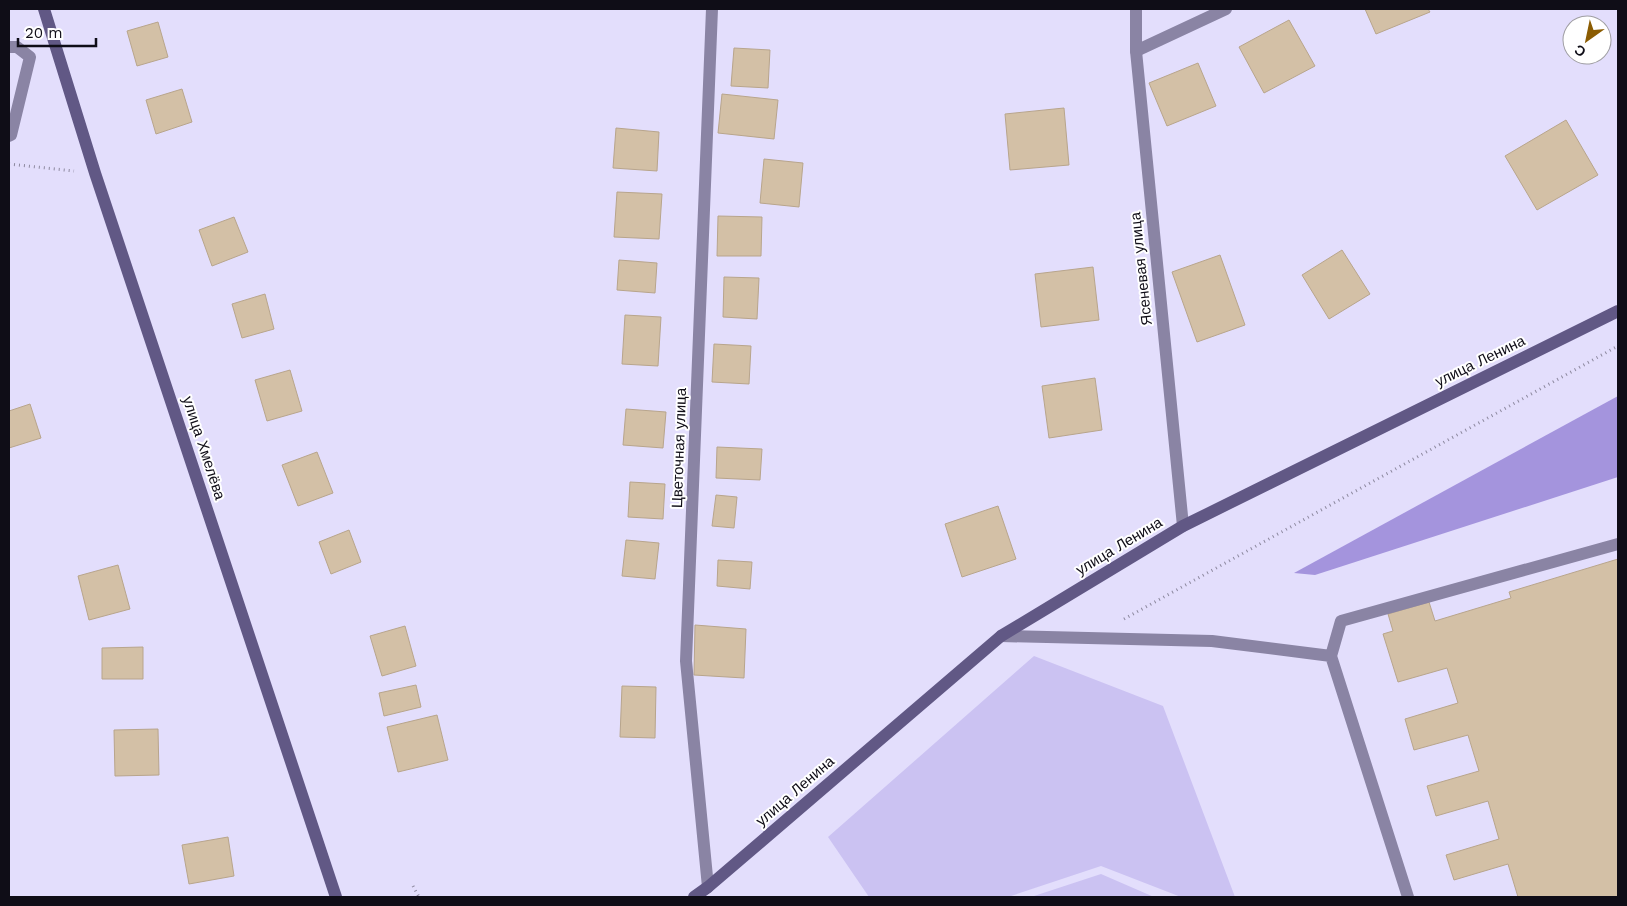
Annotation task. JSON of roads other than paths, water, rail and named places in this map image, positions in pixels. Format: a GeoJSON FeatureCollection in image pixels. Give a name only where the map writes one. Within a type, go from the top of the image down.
{"type":"FeatureCollection","features":[{"type":"Feature","properties":{"kind":"main road","name":"улица Хмелёва"},"geometry":{"type":"LineString","coordinates":[[44,9],[95,173],[336,897]]}},
{"type":"Feature","properties":{"kind":"main road","name":"улица Ленина"},"geometry":{"type":"LineString","coordinates":[[694,897],[1001,636],[1183,526],[1618,310]]}},
{"type":"Feature","properties":{"kind":"street","name":"Цветочная улица"},"geometry":{"type":"LineString","coordinates":[[708,887],[686,661],[712,9]]}},
{"type":"Feature","properties":{"kind":"street","name":"Ясеневая улица"},"geometry":{"type":"LineString","coordinates":[[1136,9],[1136,51],[1183,526]]}},
{"type":"Feature","properties":{"kind":"street"},"geometry":{"type":"LineString","coordinates":[[1136,51],[1226,9]]}},
{"type":"Feature","properties":{"kind":"street"},"geometry":{"type":"LineString","coordinates":[[9,48],[17,47],[30,57],[9,136]]}},
{"type":"Feature","properties":{"kind":"street"},"geometry":{"type":"LineString","coordinates":[[1408,897],[1330,656],[1341,621],[1618,544]]}},
{"type":"Feature","properties":{"kind":"street"},"geometry":{"type":"LineString","coordinates":[[1001,636],[1212,641],[1330,656]]}}]}
